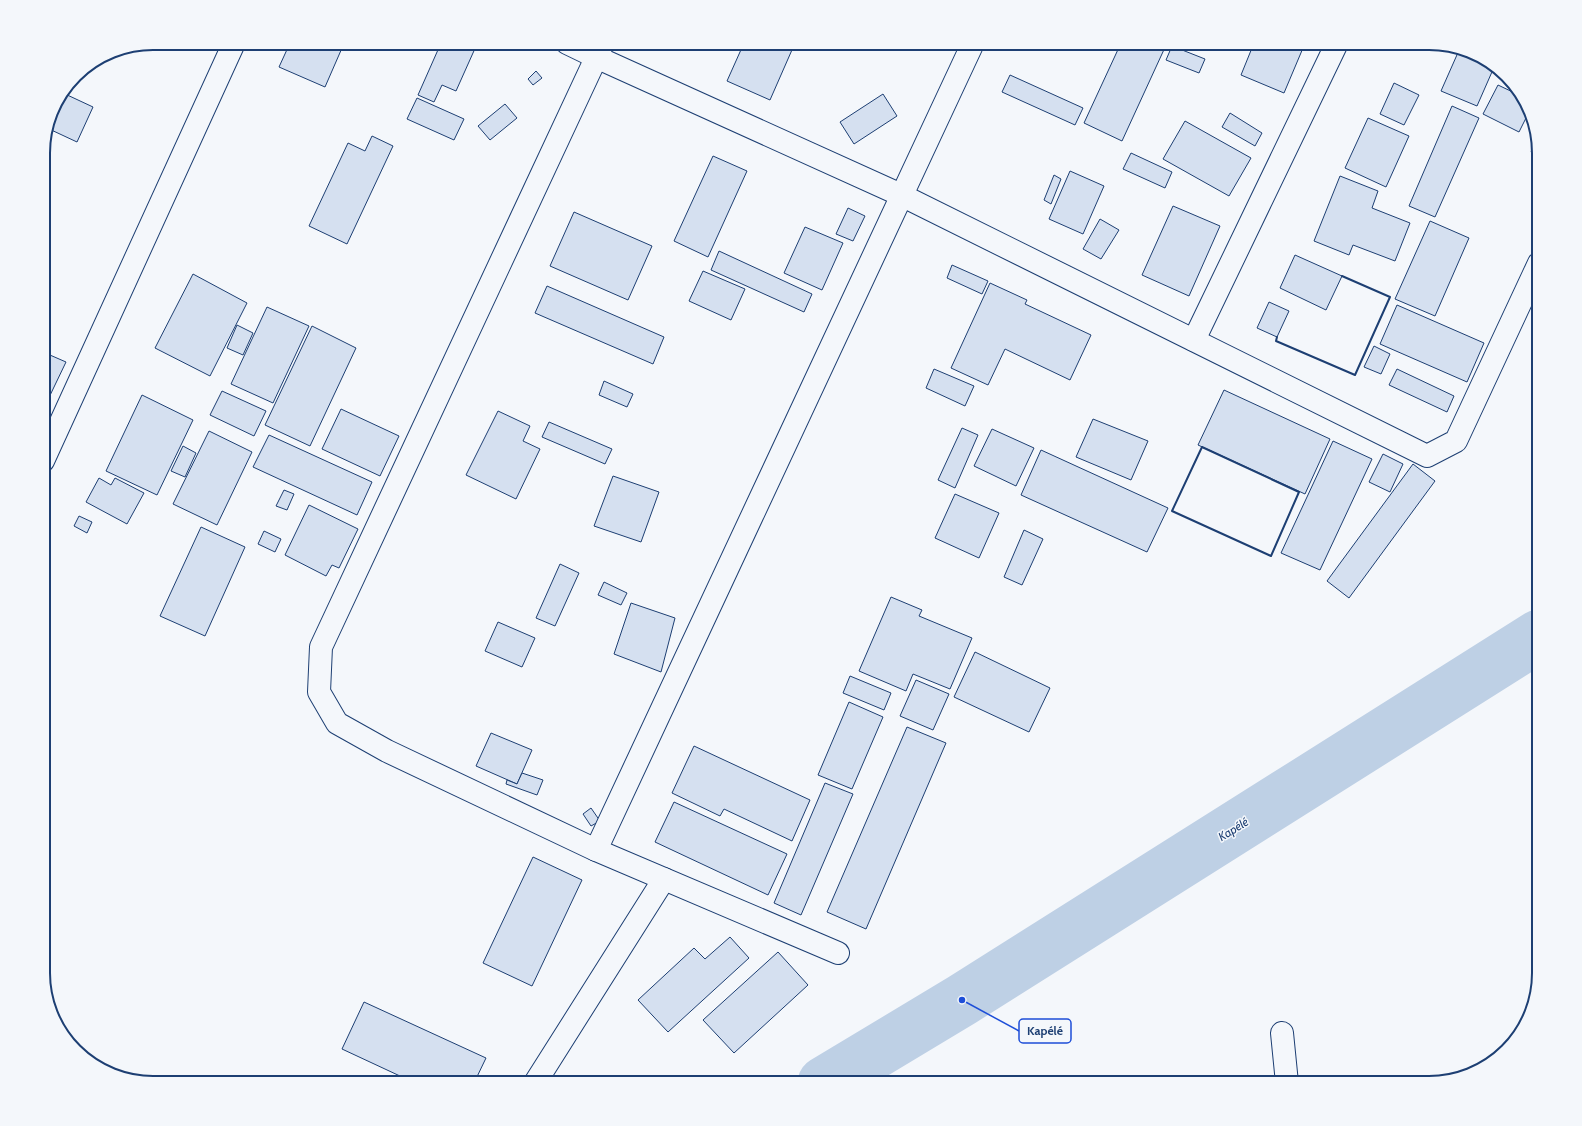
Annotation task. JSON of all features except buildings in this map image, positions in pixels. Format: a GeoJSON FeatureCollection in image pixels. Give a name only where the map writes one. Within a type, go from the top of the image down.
{"type":"FeatureCollection","features":[{"type":"Feature","properties":{"kind":"street"},"geometry":{"type":"LineString","coordinates":[[50,446],[231,50]]}},
{"type":"Feature","properties":{"kind":"street"},"geometry":{"type":"LineString","coordinates":[[838,953],[596,850],[387,751],[338,723],[319,692],[321,647],[599,50],[901,195],[1427,456],[1456,441],[1532,278]]}},
{"type":"Feature","properties":{"kind":"street"},"geometry":{"type":"LineString","coordinates":[[596,850],[970,50]]}},
{"type":"Feature","properties":{"kind":"street"},"geometry":{"type":"LineString","coordinates":[[1194,340],[1335,50]]}},
{"type":"Feature","properties":{"kind":"street"},"geometry":{"type":"LineString","coordinates":[[539,1076],[664,879]]}},
{"type":"Feature","properties":{"kind":"street"},"geometry":{"type":"LineString","coordinates":[[1282,1033],[1286,1076]]}},
{"type":"Feature","properties":{"kind":"waterway","name":"Kapélé"},"geometry":{"type":"LineString","coordinates":[[836,1076],[962,1000],[1532,640]]}},
{"type":"Feature","properties":{"kind":"wall"},"geometry":{"type":"LineString","coordinates":[[1277,337],[1276,341],[1355,375],[1390,297],[1342,276]]}},
{"type":"Feature","properties":{"kind":"wall"},"geometry":{"type":"LineString","coordinates":[[1202,447],[1299,492],[1271,556],[1172,511],[1202,447]]}},
{"type":"Feature","properties":{"kind":"place","name":"Kapélé"},"geometry":{"type":"Point","coordinates":[962,1000]}}]}
